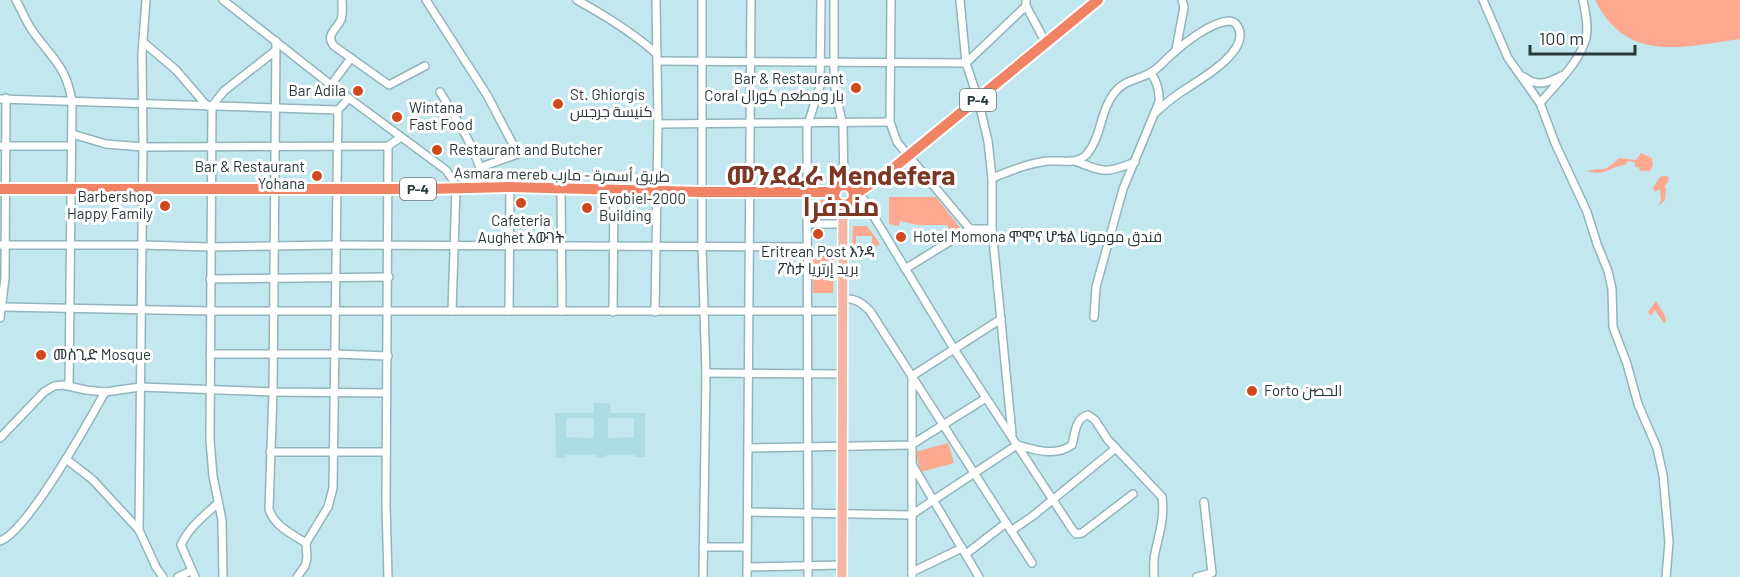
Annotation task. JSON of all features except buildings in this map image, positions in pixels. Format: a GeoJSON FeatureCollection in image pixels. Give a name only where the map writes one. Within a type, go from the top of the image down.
{"type":"FeatureCollection","features":[{"type":"Feature","properties":{"kind":"highway","name":"P-4"},"geometry":{"type":"LineString","coordinates":[[843,205],[850,203],[857,193],[909,156],[1098,0]]}},
{"type":"Feature","properties":{"kind":"highway","name":"Asmara mereb طريق أسمرة - مارب"},"geometry":{"type":"LineString","coordinates":[[4,189],[561,187],[750,192],[839,188]]}},
{"type":"Feature","properties":{"kind":"highway"},"geometry":{"type":"LineString","coordinates":[[843,205],[837,201],[839,188],[850,187],[857,193]]}},
{"type":"Feature","properties":{"kind":"main road"},"geometry":{"type":"LineString","coordinates":[[842,577],[843,205]]}},
{"type":"Feature","properties":{"kind":"street"},"geometry":{"type":"LineString","coordinates":[[16,0],[33,32],[65,75],[72,102],[69,385]]}},
{"type":"Feature","properties":{"kind":"street"},"geometry":{"type":"LineString","coordinates":[[139,530],[142,82],[146,0]]}},
{"type":"Feature","properties":{"kind":"street"},"geometry":{"type":"LineString","coordinates":[[223,0],[446,170],[456,189],[452,311]]}},
{"type":"Feature","properties":{"kind":"street"},"geometry":{"type":"LineString","coordinates":[[342,0],[342,18],[330,36],[330,41],[351,58],[389,85],[425,66]]}},
{"type":"Feature","properties":{"kind":"street"},"geometry":{"type":"LineString","coordinates":[[426,0],[487,95],[518,154],[481,167]]}},
{"type":"Feature","properties":{"kind":"street"},"geometry":{"type":"LineString","coordinates":[[577,0],[638,38],[657,58],[702,61],[966,63],[1026,3],[1046,43]]}},
{"type":"Feature","properties":{"kind":"street"},"geometry":{"type":"LineString","coordinates":[[595,0],[595,10]]}},
{"type":"Feature","properties":{"kind":"street"},"geometry":{"type":"LineString","coordinates":[[655,312],[658,124],[656,0]]}},
{"type":"Feature","properties":{"kind":"street"},"geometry":{"type":"LineString","coordinates":[[702,0],[702,246],[706,373],[703,577]]}},
{"type":"Feature","properties":{"kind":"street"},"geometry":{"type":"LineString","coordinates":[[747,577],[750,448],[748,311],[751,0]]}},
{"type":"Feature","properties":{"kind":"street"},"geometry":{"type":"LineString","coordinates":[[808,577],[808,123],[820,86],[821,0]]}},
{"type":"Feature","properties":{"kind":"street"},"geometry":{"type":"LineString","coordinates":[[834,0],[834,82],[842,123],[839,188]]}},
{"type":"Feature","properties":{"kind":"street"},"geometry":{"type":"LineString","coordinates":[[891,0],[890,122],[897,142],[970,229]]}},
{"type":"Feature","properties":{"kind":"street"},"geometry":{"type":"LineString","coordinates":[[960,0],[966,63],[988,141],[992,178],[993,229],[1012,436]]}},
{"type":"Feature","properties":{"kind":"street"},"geometry":{"type":"LineString","coordinates":[[1176,50],[1184,7],[1182,0]]}},
{"type":"Feature","properties":{"kind":"street"},"geometry":{"type":"LineString","coordinates":[[1483,0],[1514,68],[1540,104],[1587,212],[1608,271],[1612,289],[1613,327],[1627,364],[1638,404],[1657,448],[1663,475],[1669,520],[1666,577]]}},
{"type":"Feature","properties":{"kind":"street"},"geometry":{"type":"LineString","coordinates":[[1540,104],[1572,65],[1587,36],[1583,0]]}},
{"type":"Feature","properties":{"kind":"street"},"geometry":{"type":"LineString","coordinates":[[1075,161],[1086,154],[1095,138],[1105,107],[1116,90],[1128,81],[1151,73],[1196,35],[1221,23],[1234,22],[1240,30],[1240,37],[1223,63],[1156,111]]}},
{"type":"Feature","properties":{"kind":"street"},"geometry":{"type":"LineString","coordinates":[[143,42],[176,70],[209,106],[212,145],[210,440],[222,520],[222,577]]}},
{"type":"Feature","properties":{"kind":"street"},"geometry":{"type":"LineString","coordinates":[[276,42],[273,189],[274,353],[269,509],[272,518],[278,524],[306,543]]}},
{"type":"Feature","properties":{"kind":"street"},"geometry":{"type":"LineString","coordinates":[[209,106],[224,91],[275,51]]}},
{"type":"Feature","properties":{"kind":"street"},"geometry":{"type":"LineString","coordinates":[[332,85],[351,58]]}},
{"type":"Feature","properties":{"kind":"street"},"geometry":{"type":"LineString","coordinates":[[1514,68],[1529,81],[1536,83],[1549,82],[1563,75]]}},
{"type":"Feature","properties":{"kind":"street"},"geometry":{"type":"LineString","coordinates":[[1094,317],[1096,287],[1123,189],[1156,111],[1160,94],[1151,73]]}},
{"type":"Feature","properties":{"kind":"street"},"geometry":{"type":"LineString","coordinates":[[441,92],[481,167],[484,188]]}},
{"type":"Feature","properties":{"kind":"street"},"geometry":{"type":"LineString","coordinates":[[0,318],[5,278],[3,98],[338,110]]}},
{"type":"Feature","properties":{"kind":"street"},"geometry":{"type":"LineString","coordinates":[[297,577],[305,566],[306,543],[328,507],[333,488],[338,110],[349,98]]}},
{"type":"Feature","properties":{"kind":"street"},"geometry":{"type":"LineString","coordinates":[[658,124],[890,122]]}},
{"type":"Feature","properties":{"kind":"street"},"geometry":{"type":"LineString","coordinates":[[72,134],[106,144],[143,147],[388,146],[400,137]]}},
{"type":"Feature","properties":{"kind":"street"},"geometry":{"type":"LineString","coordinates":[[3,146],[71,146]]}},
{"type":"Feature","properties":{"kind":"street"},"geometry":{"type":"LineString","coordinates":[[388,146],[389,311],[386,452],[388,577]]}},
{"type":"Feature","properties":{"kind":"street"},"geometry":{"type":"LineString","coordinates":[[992,178],[1034,163],[1075,161],[1099,171],[1110,172],[1135,162]]}},
{"type":"Feature","properties":{"kind":"street"},"geometry":{"type":"LineString","coordinates":[[509,311],[510,187]]}},
{"type":"Feature","properties":{"kind":"street"},"geometry":{"type":"LineString","coordinates":[[561,187],[562,311]]}},
{"type":"Feature","properties":{"kind":"street"},"geometry":{"type":"LineString","coordinates":[[613,312],[614,189]]}},
{"type":"Feature","properties":{"kind":"street"},"geometry":{"type":"LineString","coordinates":[[857,193],[954,349],[1076,534],[1082,533],[1133,494]]}},
{"type":"Feature","properties":{"kind":"street"},"geometry":{"type":"LineString","coordinates":[[807,224],[843,224]]}},
{"type":"Feature","properties":{"kind":"street"},"geometry":{"type":"LineString","coordinates":[[905,269],[970,229],[993,229]]}},
{"type":"Feature","properties":{"kind":"street"},"geometry":{"type":"LineString","coordinates":[[3,245],[807,247]]}},
{"type":"Feature","properties":{"kind":"street"},"geometry":{"type":"LineString","coordinates":[[210,279],[388,278]]}},
{"type":"Feature","properties":{"kind":"street"},"geometry":{"type":"LineString","coordinates":[[843,299],[852,298],[862,302],[870,311],[1032,563]]}},
{"type":"Feature","properties":{"kind":"street"},"geometry":{"type":"LineString","coordinates":[[2,307],[211,311],[843,311]]}},
{"type":"Feature","properties":{"kind":"street"},"geometry":{"type":"LineString","coordinates":[[912,376],[1001,319]]}},
{"type":"Feature","properties":{"kind":"street"},"geometry":{"type":"LineString","coordinates":[[210,354],[387,356]]}},
{"type":"Feature","properties":{"kind":"street"},"geometry":{"type":"LineString","coordinates":[[706,373],[842,374]]}},
{"type":"Feature","properties":{"kind":"street"},"geometry":{"type":"LineString","coordinates":[[912,376],[912,574],[964,551],[1006,523]]}},
{"type":"Feature","properties":{"kind":"street"},"geometry":{"type":"LineString","coordinates":[[0,438],[44,392],[54,386],[69,385],[105,392],[141,387],[387,393]]}},
{"type":"Feature","properties":{"kind":"street"},"geometry":{"type":"LineString","coordinates":[[0,541],[15,532],[31,512],[66,459],[105,392]]}},
{"type":"Feature","properties":{"kind":"street"},"geometry":{"type":"LineString","coordinates":[[750,448],[911,446],[986,398]]}},
{"type":"Feature","properties":{"kind":"street"},"geometry":{"type":"LineString","coordinates":[[748,512],[911,514],[1017,445],[1063,451],[1072,445],[1078,422],[1082,417],[1088,415],[1095,420],[1116,448],[1162,497],[1164,508],[1159,540],[1154,554],[1154,577]]}},
{"type":"Feature","properties":{"kind":"street"},"geometry":{"type":"LineString","coordinates":[[1011,531],[1116,448]]}},
{"type":"Feature","properties":{"kind":"street"},"geometry":{"type":"LineString","coordinates":[[270,452],[386,452]]}},
{"type":"Feature","properties":{"kind":"street"},"geometry":{"type":"LineString","coordinates":[[66,459],[93,480],[139,530],[163,577]]}},
{"type":"Feature","properties":{"kind":"street"},"geometry":{"type":"LineString","coordinates":[[912,464],[979,577]]}},
{"type":"Feature","properties":{"kind":"street"},"geometry":{"type":"LineString","coordinates":[[1197,577],[1213,575],[1204,502]]}},
{"type":"Feature","properties":{"kind":"street"},"geometry":{"type":"LineString","coordinates":[[178,577],[193,574],[181,545],[184,538],[218,503]]}},
{"type":"Feature","properties":{"kind":"street"},"geometry":{"type":"LineString","coordinates":[[703,546],[747,547]]}},
{"type":"Feature","properties":{"kind":"street"},"geometry":{"type":"LineString","coordinates":[[748,567],[842,565]]}},
{"type":"Feature","properties":{"kind":"shaded area"},"geometry":{"type":"Polygon","coordinates":[[[1595,0],[1740,0],[1740,39],[1678,47],[1640,43],[1623,34],[1608,20],[1595,0]]]}},
{"type":"Feature","properties":{"kind":"shaded area"},"geometry":{"type":"Polygon","coordinates":[[[1641,153],[1652,158],[1653,165],[1650,171],[1641,171],[1635,167],[1635,162],[1628,161],[1625,165],[1599,173],[1587,171],[1607,168],[1619,158],[1636,160],[1641,153]]]}},
{"type":"Feature","properties":{"kind":"shaded area"},"geometry":{"type":"Polygon","coordinates":[[[1660,177],[1669,177],[1664,187],[1666,188],[1665,200],[1658,206],[1661,200],[1660,189],[1655,192],[1653,188],[1660,177]]]}},
{"type":"Feature","properties":{"kind":"shaded area"},"geometry":{"type":"Polygon","coordinates":[[[889,197],[936,197],[961,229],[948,234],[948,225],[918,225],[900,221],[899,226],[889,224],[889,197]]]}},
{"type":"Feature","properties":{"kind":"shaded area"},"geometry":{"type":"Polygon","coordinates":[[[813,200],[823,200],[832,204],[834,216],[826,220],[813,220],[813,200]]]}},
{"type":"Feature","properties":{"kind":"shaded area"},"geometry":{"type":"Polygon","coordinates":[[[853,226],[867,226],[880,244],[872,249],[872,236],[856,236],[856,249],[852,249],[853,226]]]}},
{"type":"Feature","properties":{"kind":"shaded area"},"geometry":{"type":"Polygon","coordinates":[[[812,256],[834,256],[833,293],[813,293],[812,256]]]}},
{"type":"Feature","properties":{"kind":"shaded area"},"geometry":{"type":"Polygon","coordinates":[[[1656,301],[1664,314],[1666,321],[1664,323],[1655,310],[1651,316],[1648,312],[1656,301]]]}},
{"type":"Feature","properties":{"kind":"shaded area"},"geometry":{"type":"Polygon","coordinates":[[[594,403],[610,403],[611,413],[645,413],[645,457],[606,455],[606,457],[596,458],[596,455],[565,455],[565,458],[556,458],[555,413],[594,413],[594,403]],[[567,418],[566,437],[593,438],[594,418],[567,418]],[[608,418],[608,438],[634,437],[634,418],[608,418]]]}},
{"type":"Feature","properties":{"kind":"shaded area"},"geometry":{"type":"Polygon","coordinates":[[[948,443],[954,463],[921,472],[915,452],[948,443]]]}},
{"type":"Feature","properties":{"kind":"place","name":"Bar & Restaurant Coral بار ومطعم كورال"},"geometry":{"type":"Point","coordinates":[856,88]}},
{"type":"Feature","properties":{"kind":"place","name":"Bar Adila"},"geometry":{"type":"Point","coordinates":[358,91]}},
{"type":"Feature","properties":{"kind":"place","name":"St. Ghiorgis كنيسة جرجس"},"geometry":{"type":"Point","coordinates":[558,104]}},
{"type":"Feature","properties":{"kind":"place","name":"Wintana Fast Food"},"geometry":{"type":"Point","coordinates":[397,117]}},
{"type":"Feature","properties":{"kind":"place","name":"Restaurant and Butcher"},"geometry":{"type":"Point","coordinates":[437,150]}},
{"type":"Feature","properties":{"kind":"place","name":"Bar & Restaurant Yohana"},"geometry":{"type":"Point","coordinates":[317,176]}},
{"type":"Feature","properties":{"kind":"place","name":"Cafeteria Aughet አውገት"},"geometry":{"type":"Point","coordinates":[521,203]}},
{"type":"Feature","properties":{"kind":"place","name":"Barbershop Happy Family"},"geometry":{"type":"Point","coordinates":[165,206]}},
{"type":"Feature","properties":{"kind":"place","name":"Evobiel-2000 Building"},"geometry":{"type":"Point","coordinates":[587,208]}},
{"type":"Feature","properties":{"kind":"place","name":"Eritrean Post እንዳ ፖስታ بريد إرتريا"},"geometry":{"type":"Point","coordinates":[818,234]}},
{"type":"Feature","properties":{"kind":"place","name":"Hotel Momona ሞሞና ሆቴል فندق مومونا"},"geometry":{"type":"Point","coordinates":[901,237]}},
{"type":"Feature","properties":{"kind":"place","name":"መስጊድ Mosque"},"geometry":{"type":"Point","coordinates":[41,355]}},
{"type":"Feature","properties":{"kind":"place","name":"Forto الحصن"},"geometry":{"type":"Point","coordinates":[1252,391]}},
{"type":"Feature","properties":{"kind":"district","name":"መንደፈራ Mendefera مندفرا"},"geometry":{"type":"Point","coordinates":[841,192]}}]}
